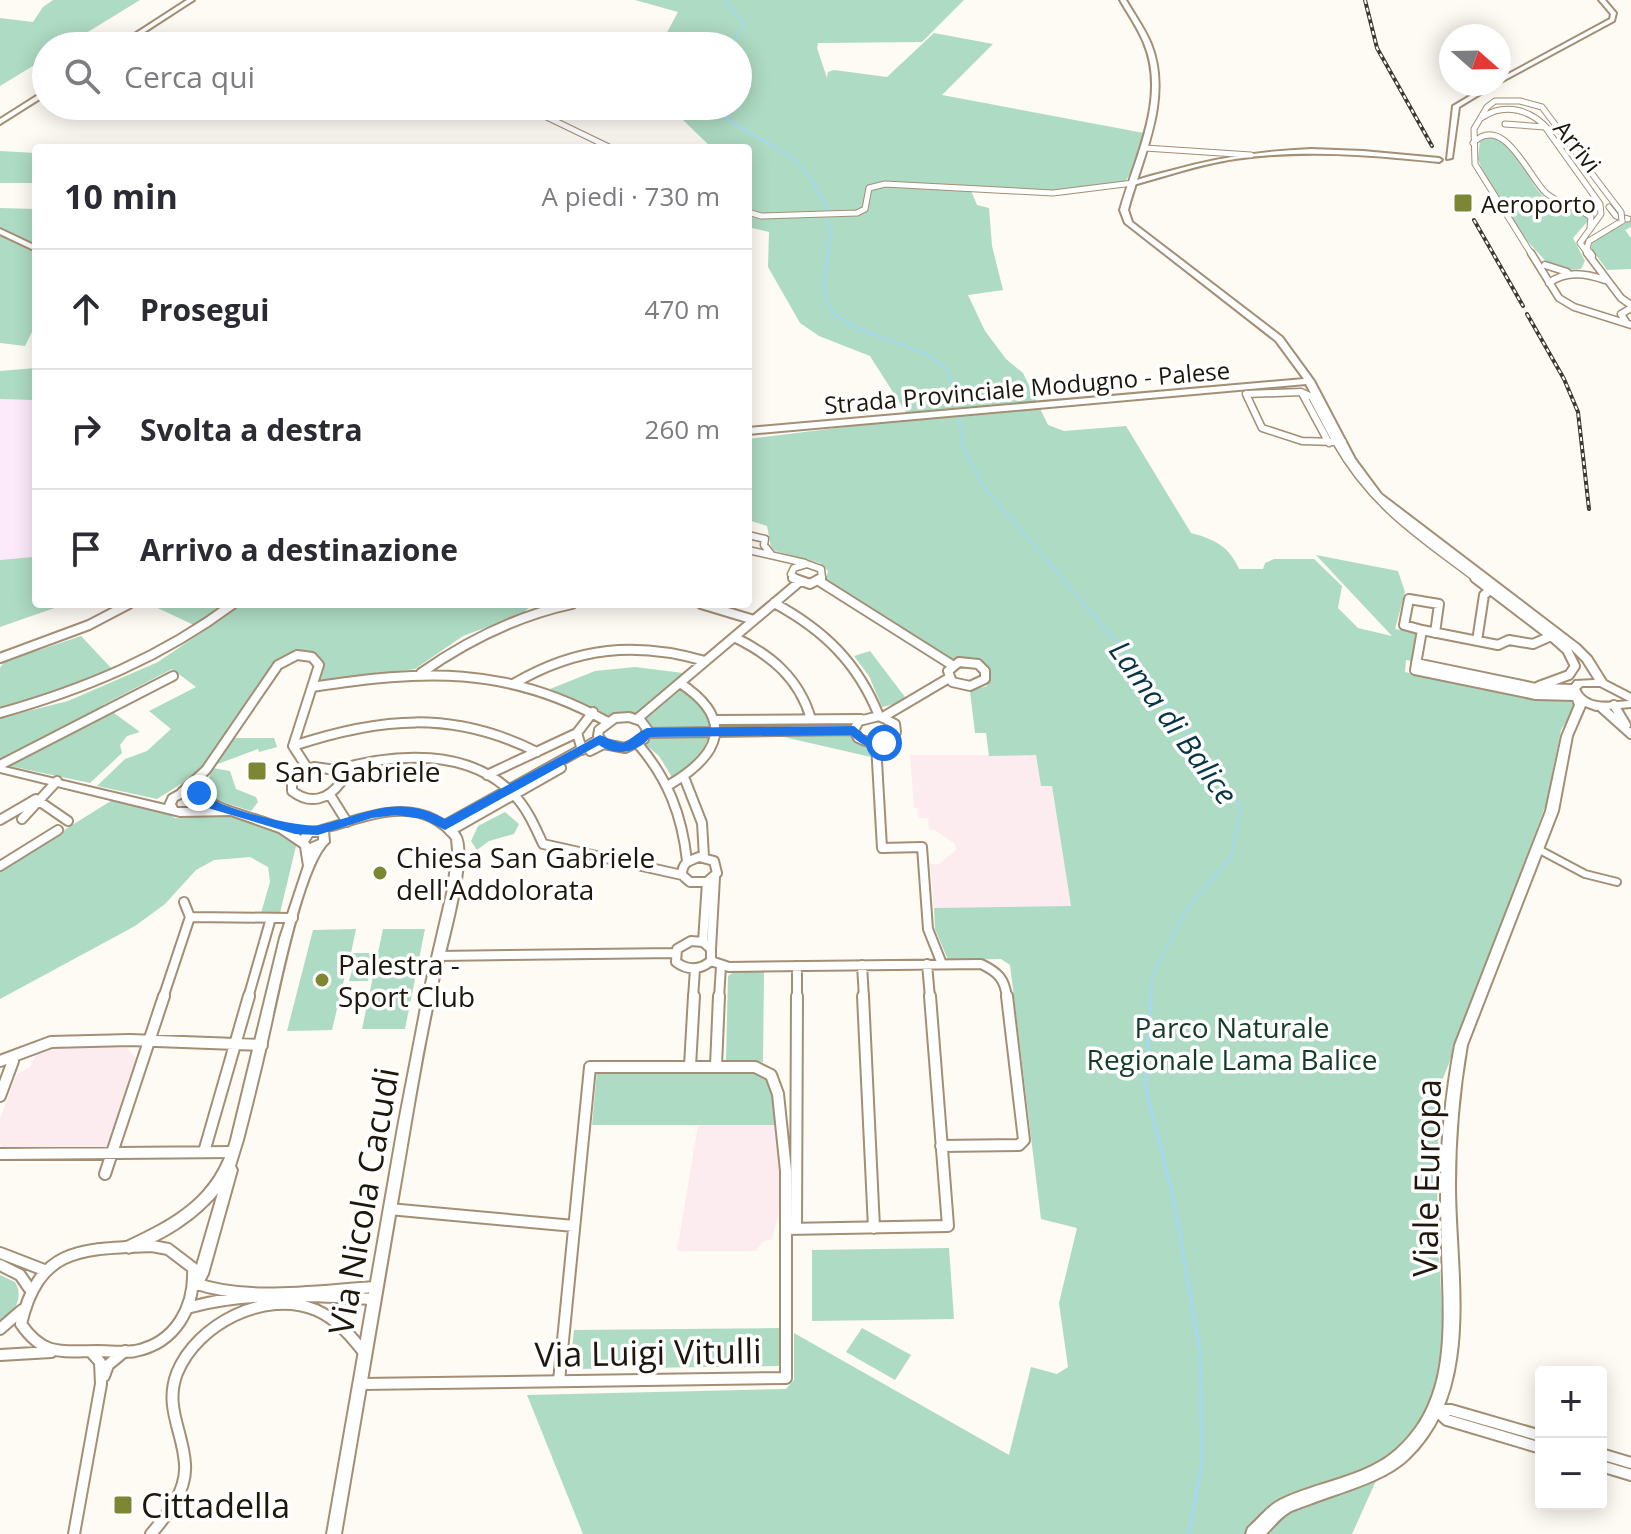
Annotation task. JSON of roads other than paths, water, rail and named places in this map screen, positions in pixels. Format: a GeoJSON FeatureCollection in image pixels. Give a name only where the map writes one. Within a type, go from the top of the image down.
{"type":"FeatureCollection","features":[{"type":"Feature","properties":{"kind":"main road"},"geometry":{"type":"LineString","coordinates":[[1123,0],[1149,46],[1156,92],[1145,148],[1124,210],[1129,223],[1279,339],[1308,379],[1336,442],[1369,486],[1431,541],[1581,654],[1616,701]]}},
{"type":"Feature","properties":{"kind":"main road"},"geometry":{"type":"LineString","coordinates":[[0,229],[32,245]]}},
{"type":"Feature","properties":{"kind":"main road","name":"Strada Provinciale Modugno - Palese"},"geometry":{"type":"LineString","coordinates":[[752,429],[1308,379]]}},
{"type":"Feature","properties":{"kind":"main road"},"geometry":{"type":"LineString","coordinates":[[1581,654],[1586,670],[1576,694],[1599,708]]}},
{"type":"Feature","properties":{"kind":"main road"},"geometry":{"type":"LineString","coordinates":[[1584,681],[1602,683]]}},
{"type":"Feature","properties":{"kind":"main road","name":"Viale Europa"},"geometry":{"type":"LineString","coordinates":[[1254,1534],[1283,1507],[1387,1467],[1412,1446],[1436,1410],[1451,1359],[1449,1148],[1454,1077],[1461,1045],[1555,802],[1567,736],[1578,712],[1576,694]]}},
{"type":"Feature","properties":{"kind":"main road"},"geometry":{"type":"LineString","coordinates":[[1567,736],[1576,723],[1599,708],[1616,701],[1631,701]]}},
{"type":"Feature","properties":{"kind":"street"},"geometry":{"type":"LineString","coordinates":[[141,32],[191,0]]}},
{"type":"Feature","properties":{"kind":"street"},"geometry":{"type":"LineString","coordinates":[[1511,75],[1612,20],[1614,14],[1602,0]]}},
{"type":"Feature","properties":{"kind":"street"},"geometry":{"type":"LineString","coordinates":[[1145,148],[1251,155],[1331,152],[1449,158],[1456,106],[1474,96]]}},
{"type":"Feature","properties":{"kind":"street"},"geometry":{"type":"LineString","coordinates":[[1625,220],[1546,111],[1527,102],[1490,103],[1475,126],[1475,164],[1559,298],[1568,304],[1629,324]]}},
{"type":"Feature","properties":{"kind":"street"},"geometry":{"type":"LineString","coordinates":[[0,122],[32,103]]}},
{"type":"Feature","properties":{"kind":"street","name":"Arrivi"},"geometry":{"type":"LineString","coordinates":[[1475,126],[1486,113],[1505,109],[1527,112],[1543,123],[1555,138]]}},
{"type":"Feature","properties":{"kind":"street"},"geometry":{"type":"LineString","coordinates":[[553,120],[603,144]]}},
{"type":"Feature","properties":{"kind":"street","name":"Arrivi"},"geometry":{"type":"LineString","coordinates":[[1505,124],[1545,127],[1603,208],[1580,243],[1589,256]]}},
{"type":"Feature","properties":{"kind":"street"},"geometry":{"type":"LineString","coordinates":[[1475,126],[1484,133],[1491,128]]}},
{"type":"Feature","properties":{"kind":"street"},"geometry":{"type":"LineString","coordinates":[[1473,144],[1478,138],[1487,136],[1510,142],[1531,160]]}},
{"type":"Feature","properties":{"kind":"street"},"geometry":{"type":"LineString","coordinates":[[1510,142],[1549,196],[1591,217],[1589,228]]}},
{"type":"Feature","properties":{"kind":"street"},"geometry":{"type":"LineString","coordinates":[[1437,157],[1450,147]]}},
{"type":"Feature","properties":{"kind":"street"},"geometry":{"type":"LineString","coordinates":[[752,213],[761,216],[853,213],[865,209],[869,188],[885,184],[1053,193],[1133,183],[1251,155]]}},
{"type":"Feature","properties":{"kind":"street"},"geometry":{"type":"LineString","coordinates":[[1537,169],[1549,196]]}},
{"type":"Feature","properties":{"kind":"street"},"geometry":{"type":"LineString","coordinates":[[1609,207],[1616,216],[1625,220]]}},
{"type":"Feature","properties":{"kind":"street"},"geometry":{"type":"LineString","coordinates":[[1625,220],[1589,241],[1589,256],[1603,277],[1631,306],[1621,315],[1629,324]]}},
{"type":"Feature","properties":{"kind":"street"},"geometry":{"type":"LineString","coordinates":[[1522,238],[1532,246],[1545,265],[1549,279]]}},
{"type":"Feature","properties":{"kind":"street"},"geometry":{"type":"LineString","coordinates":[[1589,256],[1603,277]]}},
{"type":"Feature","properties":{"kind":"street"},"geometry":{"type":"LineString","coordinates":[[1545,265],[1564,272],[1603,277]]}},
{"type":"Feature","properties":{"kind":"street"},"geometry":{"type":"LineString","coordinates":[[1549,279],[1559,276],[1603,277]]}},
{"type":"Feature","properties":{"kind":"street"},"geometry":{"type":"LineString","coordinates":[[1336,442],[1301,444],[1262,428],[1246,394],[1301,392],[1336,442],[1365,489],[1400,521],[1431,541]]}},
{"type":"Feature","properties":{"kind":"street"},"geometry":{"type":"LineString","coordinates":[[1394,510],[1400,521]]}},
{"type":"Feature","properties":{"kind":"street"},"geometry":{"type":"LineString","coordinates":[[752,536],[765,539],[764,545],[772,554]]}},
{"type":"Feature","properties":{"kind":"street"},"geometry":{"type":"LineString","coordinates":[[752,551],[807,564],[823,572],[819,581]]}},
{"type":"Feature","properties":{"kind":"street"},"geometry":{"type":"LineString","coordinates":[[798,583],[791,577],[792,571],[807,564]]}},
{"type":"Feature","properties":{"kind":"street"},"geometry":{"type":"LineString","coordinates":[[637,719],[798,583],[819,581],[952,665],[972,662],[982,667],[986,675],[982,682],[970,686],[958,684],[949,678],[948,671],[952,665]]}},
{"type":"Feature","properties":{"kind":"street"},"geometry":{"type":"LineString","coordinates":[[1477,641],[1484,595],[1493,588],[1551,636]]}},
{"type":"Feature","properties":{"kind":"street"},"geometry":{"type":"LineString","coordinates":[[1435,633],[1439,604],[1409,599],[1404,625],[1422,630],[1435,633],[1498,645],[1509,640],[1533,644],[1551,636]]}},
{"type":"Feature","properties":{"kind":"street"},"geometry":{"type":"LineString","coordinates":[[774,603],[813,625],[839,646],[865,680],[881,717],[895,724],[896,732],[888,741],[876,744],[861,740],[854,730]]}},
{"type":"Feature","properties":{"kind":"street"},"geometry":{"type":"LineString","coordinates":[[0,658],[89,625],[121,608]]}},
{"type":"Feature","properties":{"kind":"street"},"geometry":{"type":"LineString","coordinates":[[0,713],[73,692],[127,670],[183,641],[228,608]]}},
{"type":"Feature","properties":{"kind":"street"},"geometry":{"type":"LineString","coordinates":[[421,673],[489,631],[524,616],[556,608]]}},
{"type":"Feature","properties":{"kind":"street"},"geometry":{"type":"LineString","coordinates":[[714,608],[754,620]]}},
{"type":"Feature","properties":{"kind":"street"},"geometry":{"type":"LineString","coordinates":[[1529,612],[1572,656],[1574,669],[1565,678],[1536,692]]}},
{"type":"Feature","properties":{"kind":"street"},"geometry":{"type":"LineString","coordinates":[[1422,630],[1415,670],[1445,672],[1536,692],[1576,694]]}},
{"type":"Feature","properties":{"kind":"street"},"geometry":{"type":"LineString","coordinates":[[734,637],[758,649],[781,667],[806,700],[811,719]]}},
{"type":"Feature","properties":{"kind":"street"},"geometry":{"type":"LineString","coordinates":[[515,683],[557,660],[618,646],[648,647],[705,661]]}},
{"type":"Feature","properties":{"kind":"street"},"geometry":{"type":"LineString","coordinates":[[176,800],[206,770],[282,661],[305,655],[317,660],[319,665],[293,746]]}},
{"type":"Feature","properties":{"kind":"street"},"geometry":{"type":"LineString","coordinates":[[312,687],[381,675],[466,674],[545,691],[606,721]]}},
{"type":"Feature","properties":{"kind":"street"},"geometry":{"type":"LineString","coordinates":[[0,767],[173,676]]}},
{"type":"Feature","properties":{"kind":"street"},"geometry":{"type":"LineString","coordinates":[[715,720],[881,717],[949,678]]}},
{"type":"Feature","properties":{"kind":"street"},"geometry":{"type":"LineString","coordinates":[[669,785],[684,777],[709,753],[717,732],[715,720],[705,701],[680,683]]}},
{"type":"Feature","properties":{"kind":"street"},"geometry":{"type":"LineString","coordinates":[[1616,701],[1631,733]]}},
{"type":"Feature","properties":{"kind":"street"},"geometry":{"type":"LineString","coordinates":[[1599,708],[1631,733]]}},
{"type":"Feature","properties":{"kind":"street"},"geometry":{"type":"LineString","coordinates":[[487,775],[577,733],[593,712]]}},
{"type":"Feature","properties":{"kind":"street"},"geometry":{"type":"LineString","coordinates":[[602,741],[599,730],[606,721],[624,716],[644,723],[647,733]]}},
{"type":"Feature","properties":{"kind":"street"},"geometry":{"type":"LineString","coordinates":[[854,730],[861,719]]}},
{"type":"Feature","properties":{"kind":"street"},"geometry":{"type":"LineString","coordinates":[[293,746],[356,727],[429,721],[491,731],[537,752]]}},
{"type":"Feature","properties":{"kind":"street"},"geometry":{"type":"LineString","coordinates":[[512,792],[602,741],[620,748],[638,744],[647,733],[854,730]]}},
{"type":"Feature","properties":{"kind":"street"},"geometry":{"type":"LineString","coordinates":[[577,733],[582,750]]}},
{"type":"Feature","properties":{"kind":"street"},"geometry":{"type":"LineString","coordinates":[[129,1247],[177,1225],[203,1203],[223,1177],[233,1152],[309,867],[309,844],[305,834],[371,813],[396,810],[426,815],[448,828],[602,741]]}},
{"type":"Feature","properties":{"kind":"street"},"geometry":{"type":"LineString","coordinates":[[638,744],[654,761],[680,808],[687,861]]}},
{"type":"Feature","properties":{"kind":"street"},"geometry":{"type":"LineString","coordinates":[[876,744],[882,848],[922,847],[928,929],[942,964]]}},
{"type":"Feature","properties":{"kind":"street"},"geometry":{"type":"LineString","coordinates":[[293,746],[308,769]]}},
{"type":"Feature","properties":{"kind":"street"},"geometry":{"type":"LineString","coordinates":[[336,770],[341,782],[330,795],[307,799],[295,795],[292,781],[308,769],[320,766],[336,770],[378,760],[412,758],[453,763],[487,775],[512,792],[533,821],[543,844],[682,875],[690,882],[711,879]]}},
{"type":"Feature","properties":{"kind":"street"},"geometry":{"type":"LineString","coordinates":[[0,767],[146,802],[176,800],[192,791],[234,811],[279,826],[315,831],[326,837],[309,844]]}},
{"type":"Feature","properties":{"kind":"street"},"geometry":{"type":"LineString","coordinates":[[189,811],[197,808],[202,797],[206,770]]}},
{"type":"Feature","properties":{"kind":"street"},"geometry":{"type":"LineString","coordinates":[[684,777],[702,823],[704,857]]}},
{"type":"Feature","properties":{"kind":"street"},"geometry":{"type":"LineString","coordinates":[[22,819],[57,781]]}},
{"type":"Feature","properties":{"kind":"street"},"geometry":{"type":"LineString","coordinates":[[330,795],[347,822]]}},
{"type":"Feature","properties":{"kind":"street"},"geometry":{"type":"LineString","coordinates":[[0,820],[36,799],[68,821]]}},
{"type":"Feature","properties":{"kind":"street"},"geometry":{"type":"LineString","coordinates":[[176,800],[189,811],[234,811]]}},
{"type":"Feature","properties":{"kind":"street"},"geometry":{"type":"LineString","coordinates":[[279,826],[309,844]]}},
{"type":"Feature","properties":{"kind":"street","name":"Via Nicola Cacudi"},"geometry":{"type":"LineString","coordinates":[[334,1534],[367,1355],[389,1209],[437,956],[460,857],[457,838],[448,828]]}},
{"type":"Feature","properties":{"kind":"street"},"geometry":{"type":"LineString","coordinates":[[0,866],[58,830]]}},
{"type":"Feature","properties":{"kind":"street"},"geometry":{"type":"LineString","coordinates":[[1538,849],[1586,876],[1617,882]]}},
{"type":"Feature","properties":{"kind":"street"},"geometry":{"type":"LineString","coordinates":[[682,875],[687,861],[704,857],[717,865],[711,879],[707,946],[716,963],[716,1066]]}},
{"type":"Feature","properties":{"kind":"street"},"geometry":{"type":"LineString","coordinates":[[105,1174],[190,917],[184,902]]}},
{"type":"Feature","properties":{"kind":"street"},"geometry":{"type":"LineString","coordinates":[[190,917],[293,918]]}},
{"type":"Feature","properties":{"kind":"street"},"geometry":{"type":"LineString","coordinates":[[204,1152],[271,918]]}},
{"type":"Feature","properties":{"kind":"street"},"geometry":{"type":"LineString","coordinates":[[437,956],[675,953],[685,943],[707,946]]}},
{"type":"Feature","properties":{"kind":"street"},"geometry":{"type":"LineString","coordinates":[[675,953],[679,966],[695,969],[716,963],[797,966],[981,964],[998,972],[1004,981],[1024,1140],[1019,1145],[941,1146]]}},
{"type":"Feature","properties":{"kind":"street"},"geometry":{"type":"LineString","coordinates":[[792,1229],[948,1226],[927,964]]}},
{"type":"Feature","properties":{"kind":"street"},"geometry":{"type":"LineString","coordinates":[[862,965],[874,1228]]}},
{"type":"Feature","properties":{"kind":"street"},"geometry":{"type":"LineString","coordinates":[[792,1229],[797,966]]}},
{"type":"Feature","properties":{"kind":"street"},"geometry":{"type":"LineString","coordinates":[[690,1066],[695,969]]}},
{"type":"Feature","properties":{"kind":"street"},"geometry":{"type":"LineString","coordinates":[[0,1061],[13,1061],[46,1042],[262,1045]]}},
{"type":"Feature","properties":{"kind":"street"},"geometry":{"type":"LineString","coordinates":[[0,1096],[13,1061]]}},
{"type":"Feature","properties":{"kind":"street"},"geometry":{"type":"LineString","coordinates":[[559,1381],[590,1067],[755,1067],[770,1075],[777,1088],[784,1131],[792,1229]]}},
{"type":"Feature","properties":{"kind":"street"},"geometry":{"type":"LineString","coordinates":[[0,1154],[233,1152]]}},
{"type":"Feature","properties":{"kind":"street"},"geometry":{"type":"LineString","coordinates":[[0,1355],[135,1351],[166,1337],[191,1307],[195,1283],[205,1262],[232,1166],[233,1152]]}},
{"type":"Feature","properties":{"kind":"street"},"geometry":{"type":"LineString","coordinates":[[389,1209],[574,1226]]}},
{"type":"Feature","properties":{"kind":"street","name":"Via Luigi Vitulli"},"geometry":{"type":"LineString","coordinates":[[361,1384],[786,1378],[792,1229]]}},
{"type":"Feature","properties":{"kind":"street"},"geometry":{"type":"LineString","coordinates":[[51,1352],[29,1337],[21,1324],[29,1288],[44,1270],[65,1257],[88,1249],[168,1249],[193,1268],[195,1283],[203,1289],[374,1293]]}},
{"type":"Feature","properties":{"kind":"street"},"geometry":{"type":"LineString","coordinates":[[0,1253],[44,1270]]}},
{"type":"Feature","properties":{"kind":"street"},"geometry":{"type":"LineString","coordinates":[[0,1265],[20,1275],[29,1288]]}},
{"type":"Feature","properties":{"kind":"street"},"geometry":{"type":"LineString","coordinates":[[191,1307],[209,1302],[294,1295],[374,1293]]}},
{"type":"Feature","properties":{"kind":"street"},"geometry":{"type":"LineString","coordinates":[[151,1534],[174,1504],[183,1484],[184,1453],[171,1409],[176,1378],[191,1350],[209,1332],[234,1315],[256,1306],[282,1303],[321,1310],[335,1318],[367,1355]]}},
{"type":"Feature","properties":{"kind":"street"},"geometry":{"type":"LineString","coordinates":[[0,1329],[23,1310]]}},
{"type":"Feature","properties":{"kind":"street"},"geometry":{"type":"LineString","coordinates":[[90,1351],[100,1362],[101,1384]]}},
{"type":"Feature","properties":{"kind":"street"},"geometry":{"type":"LineString","coordinates":[[74,1534],[101,1384],[108,1365],[125,1351]]}},
{"type":"Feature","properties":{"kind":"street"},"geometry":{"type":"LineString","coordinates":[[1436,1410],[1451,1410],[1535,1434]]}},
{"type":"Feature","properties":{"kind":"street"},"geometry":{"type":"LineString","coordinates":[[1436,1410],[1447,1420],[1535,1446]]}},
{"type":"Feature","properties":{"kind":"street"},"geometry":{"type":"LineString","coordinates":[[1607,1456],[1631,1463]]}},
{"type":"Feature","properties":{"kind":"street"},"geometry":{"type":"LineString","coordinates":[[1607,1468],[1631,1475]]}},
{"type":"Feature","properties":{"kind":"waterway","name":"Lama di Balice"},"geometry":{"type":"LineString","coordinates":[[725,0],[744,24],[739,32]]}},
{"type":"Feature","properties":{"kind":"waterway","name":"Lama di Balice"},"geometry":{"type":"LineString","coordinates":[[730,120],[794,160],[827,205],[826,221],[831,232],[823,293],[834,315],[864,331],[924,353],[945,367],[957,392],[962,445],[983,486],[1144,674],[1241,807],[1231,857],[1186,910],[1152,976],[1151,998]]}},
{"type":"Feature","properties":{"kind":"waterway","name":"Lama di Balice"},"geometry":{"type":"LineString","coordinates":[[1151,996],[1145,1085],[1173,1197],[1200,1351],[1202,1463],[1189,1534]]}},
{"type":"Feature","properties":{"kind":"railway"},"geometry":{"type":"LineString","coordinates":[[1365,0],[1377,48],[1432,146]]}},
{"type":"Feature","properties":{"kind":"railway"},"geometry":{"type":"LineString","coordinates":[[1474,220],[1523,306]]}},
{"type":"Feature","properties":{"kind":"railway"},"geometry":{"type":"LineString","coordinates":[[1527,314],[1564,379],[1578,412],[1589,509]]}},
{"type":"Feature","properties":{"kind":"place","name":"Aeroporto"},"geometry":{"type":"Point","coordinates":[1463,203]}},
{"type":"Feature","properties":{"kind":"place","name":"San Gabriele"},"geometry":{"type":"Point","coordinates":[257,771]}},
{"type":"Feature","properties":{"kind":"place","name":"Chiesa San Gabriele dell'Addolorata"},"geometry":{"type":"Point","coordinates":[380,873]}},
{"type":"Feature","properties":{"kind":"place","name":"Palestra - Sport Club"},"geometry":{"type":"Point","coordinates":[322,980]}},
{"type":"Feature","properties":{"kind":"place","name":"Cittadella"},"geometry":{"type":"Point","coordinates":[123,1505]}},
{"type":"Feature","properties":{"kind":"park label","name":"Parco Naturale Regionale Lama Balice"},"geometry":{"type":"Point","coordinates":[1232,1043]}}]}
